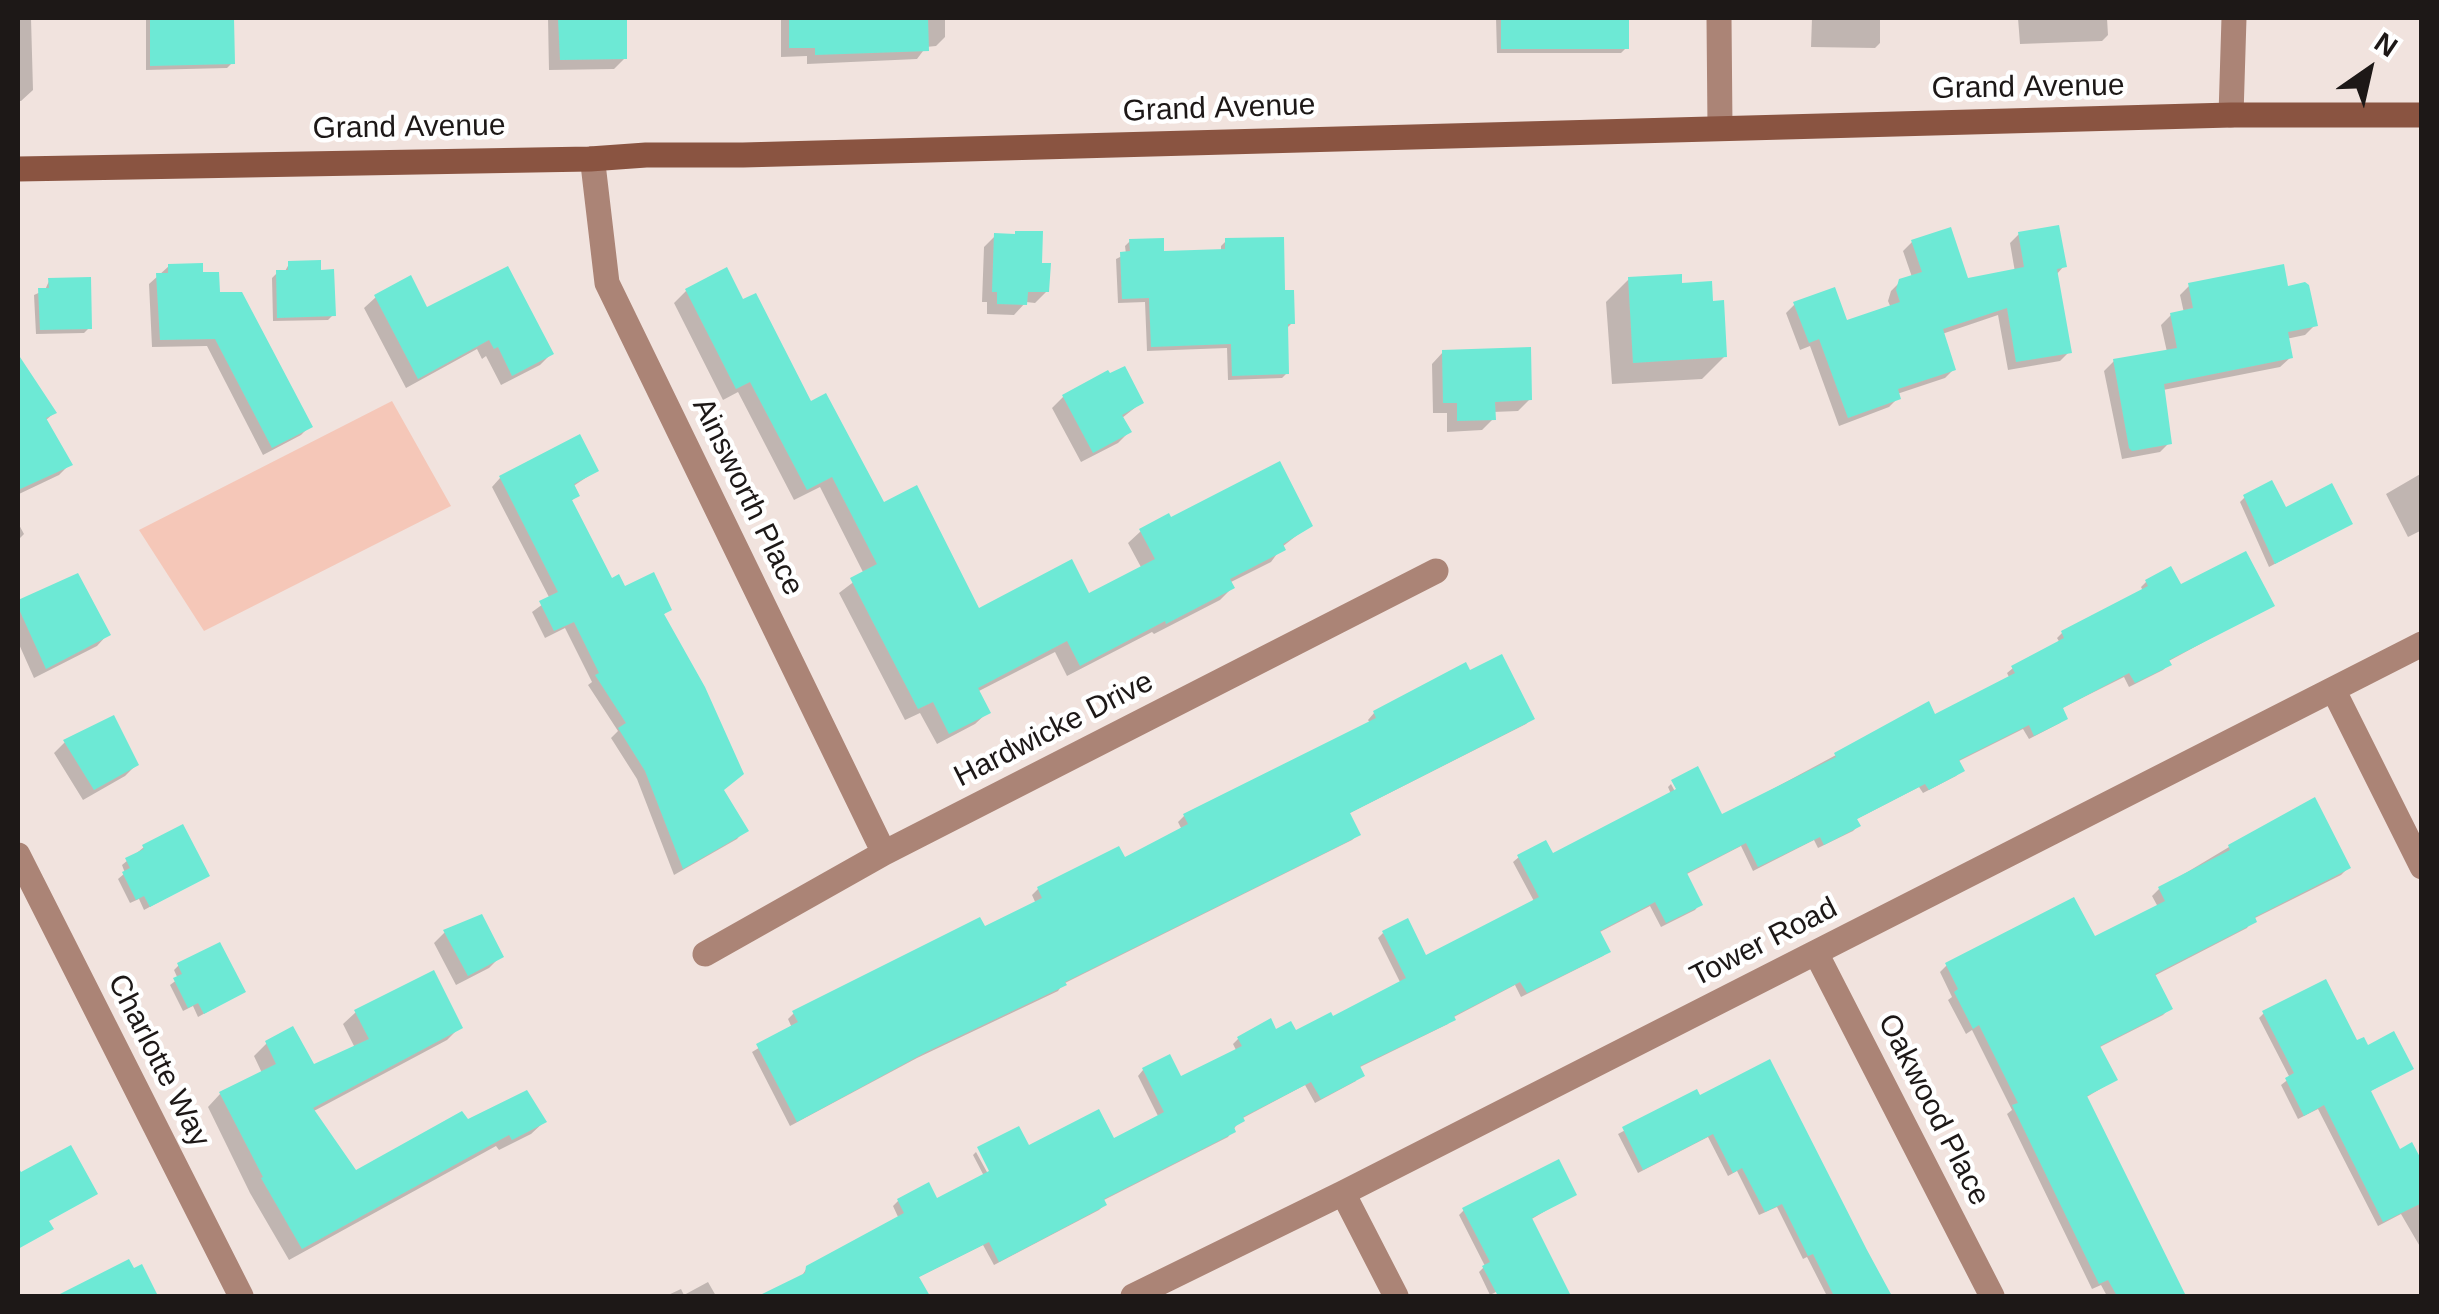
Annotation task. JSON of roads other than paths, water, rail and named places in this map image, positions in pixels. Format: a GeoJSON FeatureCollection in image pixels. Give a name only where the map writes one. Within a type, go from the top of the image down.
{"type":"FeatureCollection","features":[{"type":"Feature","properties":{"kind":"street"},"geometry":{"type":"LineString","coordinates":[[1719,18],[1720,127]]}},
{"type":"Feature","properties":{"kind":"street"},"geometry":{"type":"LineString","coordinates":[[2231,115],[2234,18]]}},
{"type":"Feature","properties":{"kind":"street","name":"Grand Avenue"},"geometry":{"type":"LineString","coordinates":[[18,169],[590,159],[2231,115],[2422,115]]}},
{"type":"Feature","properties":{"kind":"street","name":"Ainsworth Place"},"geometry":{"type":"LineString","coordinates":[[590,159],[606,283],[884,853]]}},
{"type":"Feature","properties":{"kind":"street","name":"Hardwicke Drive"},"geometry":{"type":"LineString","coordinates":[[705,954],[884,853],[1436,571]]}},
{"type":"Feature","properties":{"kind":"street","name":"Tower Road"},"geometry":{"type":"LineString","coordinates":[[1133,1296],[2422,644]]}},
{"type":"Feature","properties":{"kind":"street"},"geometry":{"type":"LineString","coordinates":[[2334,691],[2422,868]]}},
{"type":"Feature","properties":{"kind":"street","name":"Charlotte Way"},"geometry":{"type":"LineString","coordinates":[[18,855],[241,1296]]}},
{"type":"Feature","properties":{"kind":"street","name":"Oakwood Place"},"geometry":{"type":"LineString","coordinates":[[1816,953],[1992,1296]]}},
{"type":"Feature","properties":{"kind":"street"},"geometry":{"type":"LineString","coordinates":[[1343,1193],[1396,1296]]}}]}
